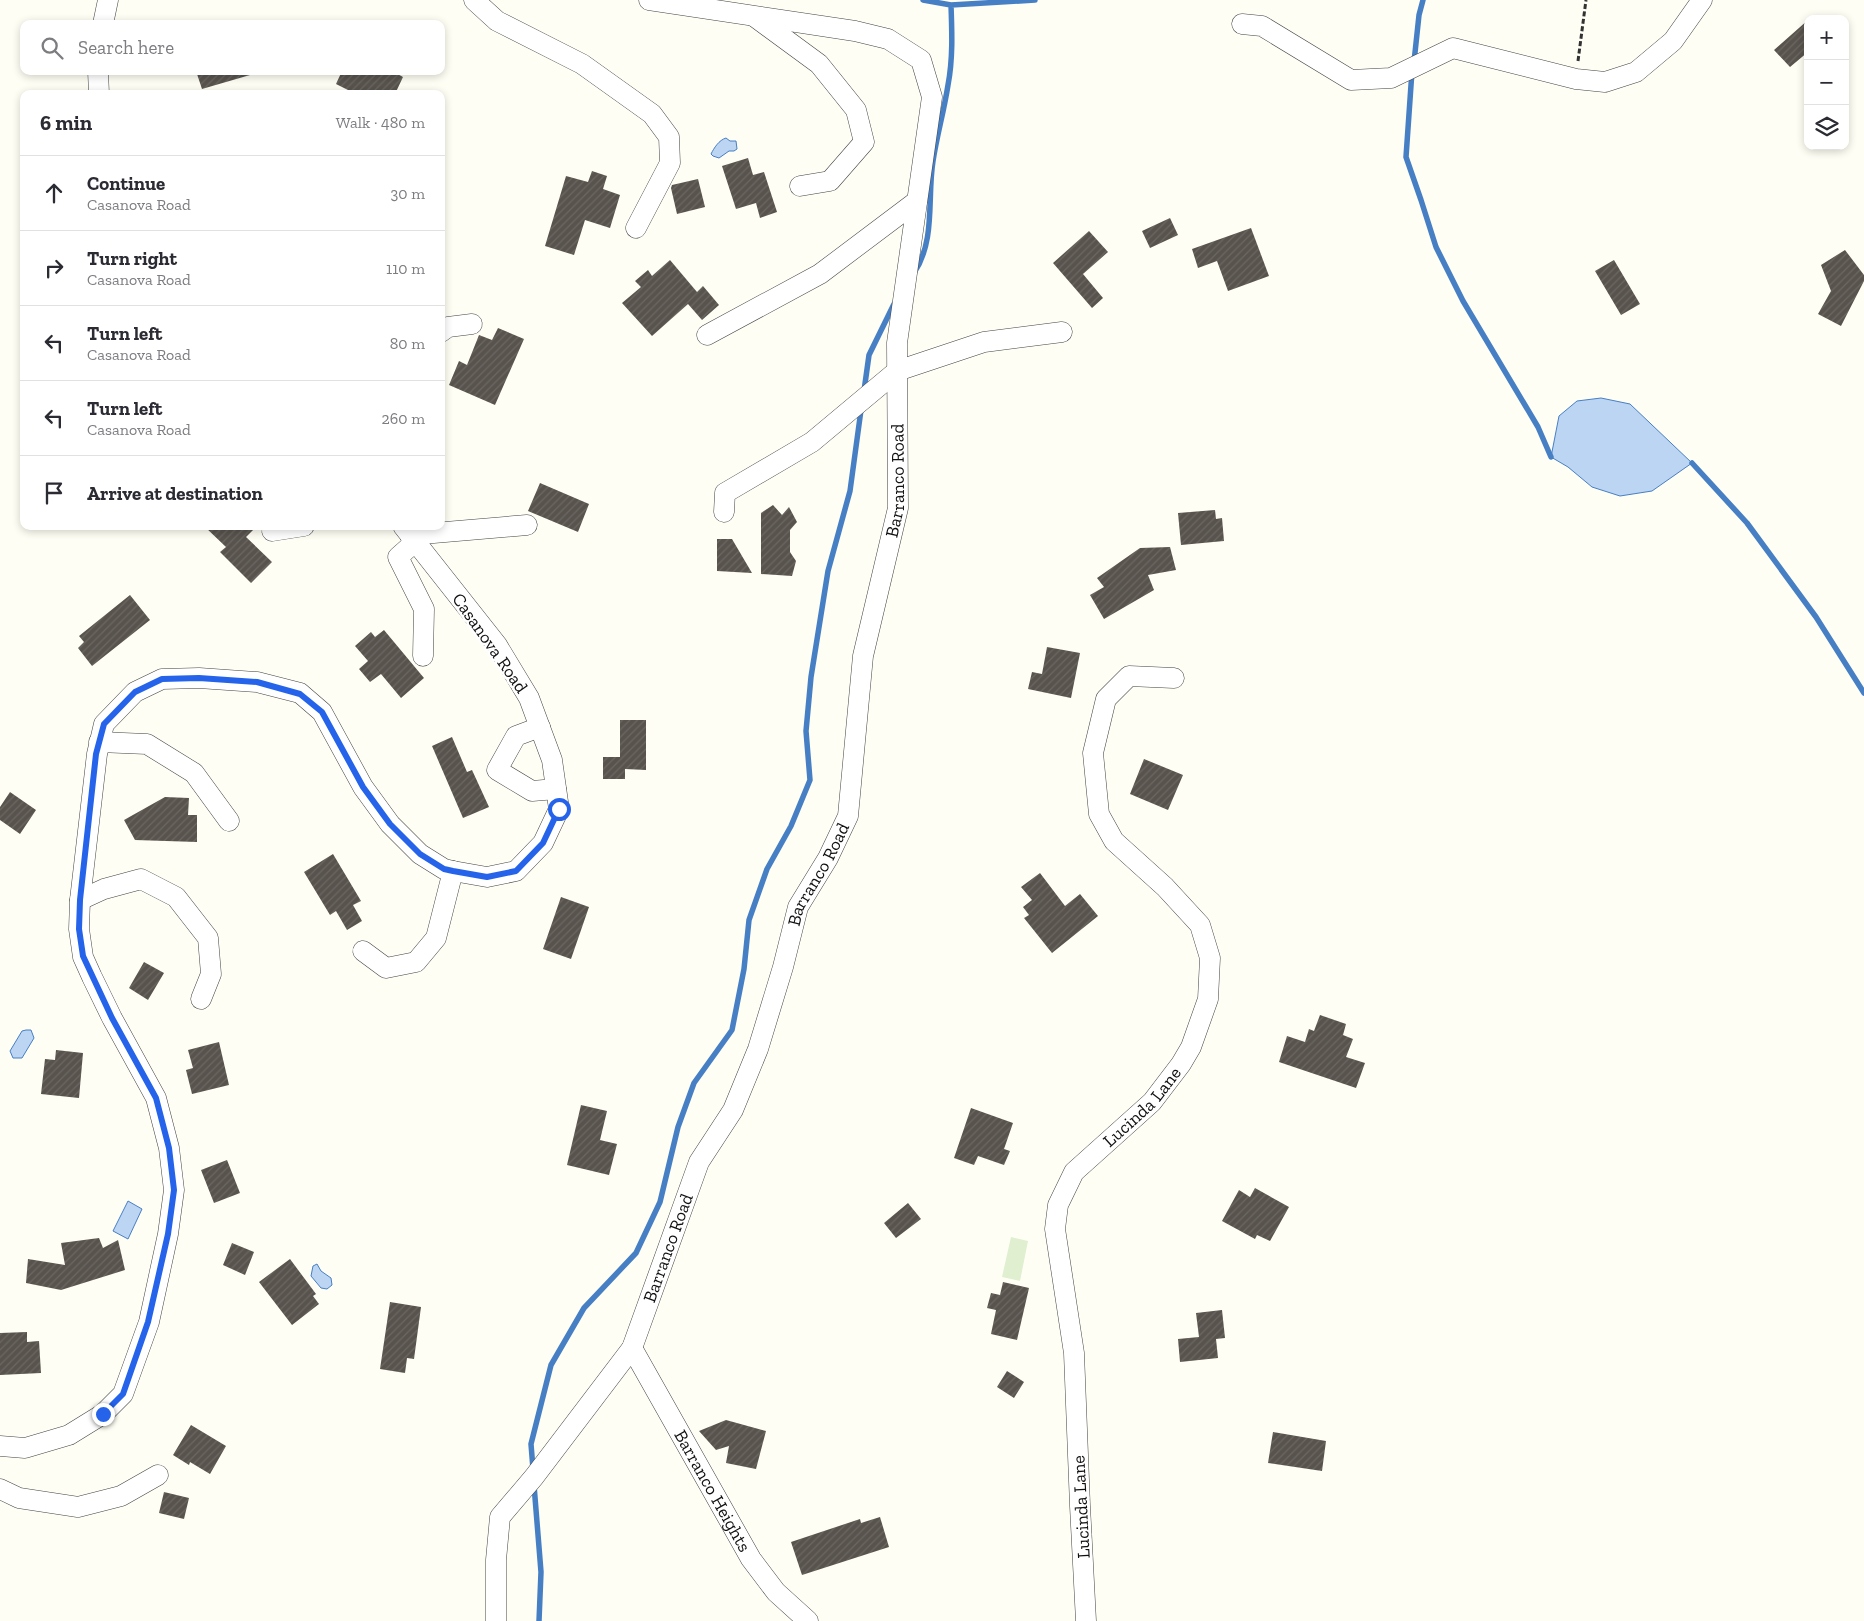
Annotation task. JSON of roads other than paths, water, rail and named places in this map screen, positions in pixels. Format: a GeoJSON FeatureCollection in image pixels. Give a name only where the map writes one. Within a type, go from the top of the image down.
{"type":"FeatureCollection","features":[{"type":"Feature","properties":{"kind":"street"},"geometry":{"type":"LineString","coordinates":[[104,20],[108,0]]}},
{"type":"Feature","properties":{"kind":"street"},"geometry":{"type":"LineString","coordinates":[[474,0],[497,21],[582,64],[652,114],[669,136],[670,164],[636,228]]}},
{"type":"Feature","properties":{"kind":"street"},"geometry":{"type":"LineString","coordinates":[[649,0],[754,16],[819,64],[856,110],[864,142],[830,181],[800,186]]}},
{"type":"Feature","properties":{"kind":"street"},"geometry":{"type":"LineString","coordinates":[[1242,24],[1262,26],[1350,80],[1391,78],[1453,48],[1576,78],[1605,82],[1636,72],[1673,41],[1702,0]]}},
{"type":"Feature","properties":{"kind":"street","name":"Barranco Road"},"geometry":{"type":"LineString","coordinates":[[496,1621],[496,1560],[500,1517],[534,1477],[632,1348],[699,1162],[733,1110],[758,1050],[783,967],[798,907],[828,858],[848,816],[862,656],[898,508],[897,343],[932,97],[921,60],[888,39],[855,31],[754,16]]}},
{"type":"Feature","properties":{"kind":"street"},"geometry":{"type":"LineString","coordinates":[[98,75],[99,90]]}},
{"type":"Feature","properties":{"kind":"street"},"geometry":{"type":"LineString","coordinates":[[707,336],[820,274],[917,202]]}},
{"type":"Feature","properties":{"kind":"street"},"geometry":{"type":"LineString","coordinates":[[445,330],[472,324]]}},
{"type":"Feature","properties":{"kind":"street"},"geometry":{"type":"LineString","coordinates":[[724,512],[725,493],[812,442],[897,371],[984,342],[1062,332]]}},
{"type":"Feature","properties":{"kind":"street"},"geometry":{"type":"LineString","coordinates":[[423,656],[424,609],[398,557],[409,535],[527,525]]}},
{"type":"Feature","properties":{"kind":"street"},"geometry":{"type":"LineString","coordinates":[[272,531],[278,530]]}},
{"type":"Feature","properties":{"kind":"street","name":"Casanova Road"},"geometry":{"type":"LineString","coordinates":[[0,1446],[25,1448],[69,1435],[103,1414],[123,1394],[148,1322],[168,1234],[174,1190],[169,1148],[156,1098],[112,1018],[83,956],[79,929],[80,900],[96,754],[104,724],[135,692],[162,679],[199,678],[257,682],[300,694],[322,712],[363,787],[390,824],[420,854],[444,869],[453,871],[487,877],[516,871],[543,843],[559,809],[552,760],[529,698],[497,645],[409,535]]}},
{"type":"Feature","properties":{"kind":"street","name":"Lucinda Lane"},"geometry":{"type":"LineString","coordinates":[[1086,1621],[1074,1353],[1055,1229],[1058,1205],[1074,1172],[1152,1102],[1182,1064],[1191,1047],[1208,999],[1210,958],[1200,925],[1165,887],[1114,841],[1099,814],[1093,753],[1106,699],[1129,676],[1174,678]]}},
{"type":"Feature","properties":{"kind":"street"},"geometry":{"type":"LineString","coordinates":[[540,727],[516,736],[497,770],[532,791],[556,789]]}},
{"type":"Feature","properties":{"kind":"street"},"geometry":{"type":"LineString","coordinates":[[100,742],[146,744],[194,773],[229,820]]}},
{"type":"Feature","properties":{"kind":"street"},"geometry":{"type":"LineString","coordinates":[[363,951],[386,968],[416,962],[436,938],[453,871]]}},
{"type":"Feature","properties":{"kind":"street"},"geometry":{"type":"LineString","coordinates":[[80,900],[104,889],[141,879],[176,897],[208,938],[211,974],[202,999]]}},
{"type":"Feature","properties":{"kind":"street","name":"Barranco Heights"},"geometry":{"type":"LineString","coordinates":[[632,1348],[750,1559],[776,1592],[808,1621]]}},
{"type":"Feature","properties":{"kind":"street"},"geometry":{"type":"LineString","coordinates":[[0,1489],[19,1498],[78,1507],[121,1496],[158,1475]]}},
{"type":"Feature","properties":{"kind":"water"},"geometry":{"type":"Polygon","coordinates":[[[726,138],[730,141],[736,141],[737,149],[729,151],[719,158],[713,156],[711,154],[715,147],[721,140],[726,138]]]}},
{"type":"Feature","properties":{"kind":"water"},"geometry":{"type":"Polygon","coordinates":[[[1601,398],[1630,404],[1692,463],[1652,491],[1620,496],[1592,487],[1568,467],[1551,457],[1559,416],[1577,401],[1601,398]]]}},
{"type":"Feature","properties":{"kind":"water"},"geometry":{"type":"Polygon","coordinates":[[[31,1030],[34,1038],[22,1058],[13,1058],[10,1051],[22,1031],[31,1030]]]}},
{"type":"Feature","properties":{"kind":"water"},"geometry":{"type":"Polygon","coordinates":[[[128,1201],[142,1209],[128,1239],[113,1231],[128,1201]]]}},
{"type":"Feature","properties":{"kind":"water"},"geometry":{"type":"Polygon","coordinates":[[[317,1264],[321,1271],[331,1278],[332,1285],[327,1289],[321,1288],[311,1276],[313,1266],[317,1264]]]}},
{"type":"Feature","properties":{"kind":"waterway"},"geometry":{"type":"LineString","coordinates":[[923,0],[951,5],[1035,0]]}},
{"type":"Feature","properties":{"kind":"waterway"},"geometry":{"type":"LineString","coordinates":[[1414,62],[1419,15],[1423,0]]}},
{"type":"Feature","properties":{"kind":"waterway"},"geometry":{"type":"LineString","coordinates":[[914,273],[921,260],[928,233],[931,175],[951,65],[951,5]]}},
{"type":"Feature","properties":{"kind":"waterway"},"geometry":{"type":"LineString","coordinates":[[1412,71],[1406,157],[1436,247],[1463,301],[1538,427],[1551,457]]}},
{"type":"Feature","properties":{"kind":"waterway"},"geometry":{"type":"LineString","coordinates":[[864,391],[869,355],[894,304]]}},
{"type":"Feature","properties":{"kind":"waterway"},"geometry":{"type":"LineString","coordinates":[[533,1469],[531,1444],[551,1365],[584,1308],[636,1253],[660,1202],[678,1127],[694,1083],[732,1030],[744,969],[749,920],[767,869],[791,826],[810,780],[806,731],[811,677],[828,571],[850,491],[861,410]]}},
{"type":"Feature","properties":{"kind":"waterway"},"geometry":{"type":"LineString","coordinates":[[1692,463],[1747,523],[1816,617],[1864,693]]}},
{"type":"Feature","properties":{"kind":"waterway"},"geometry":{"type":"LineString","coordinates":[[534,1485],[541,1572],[539,1621]]}}]}
